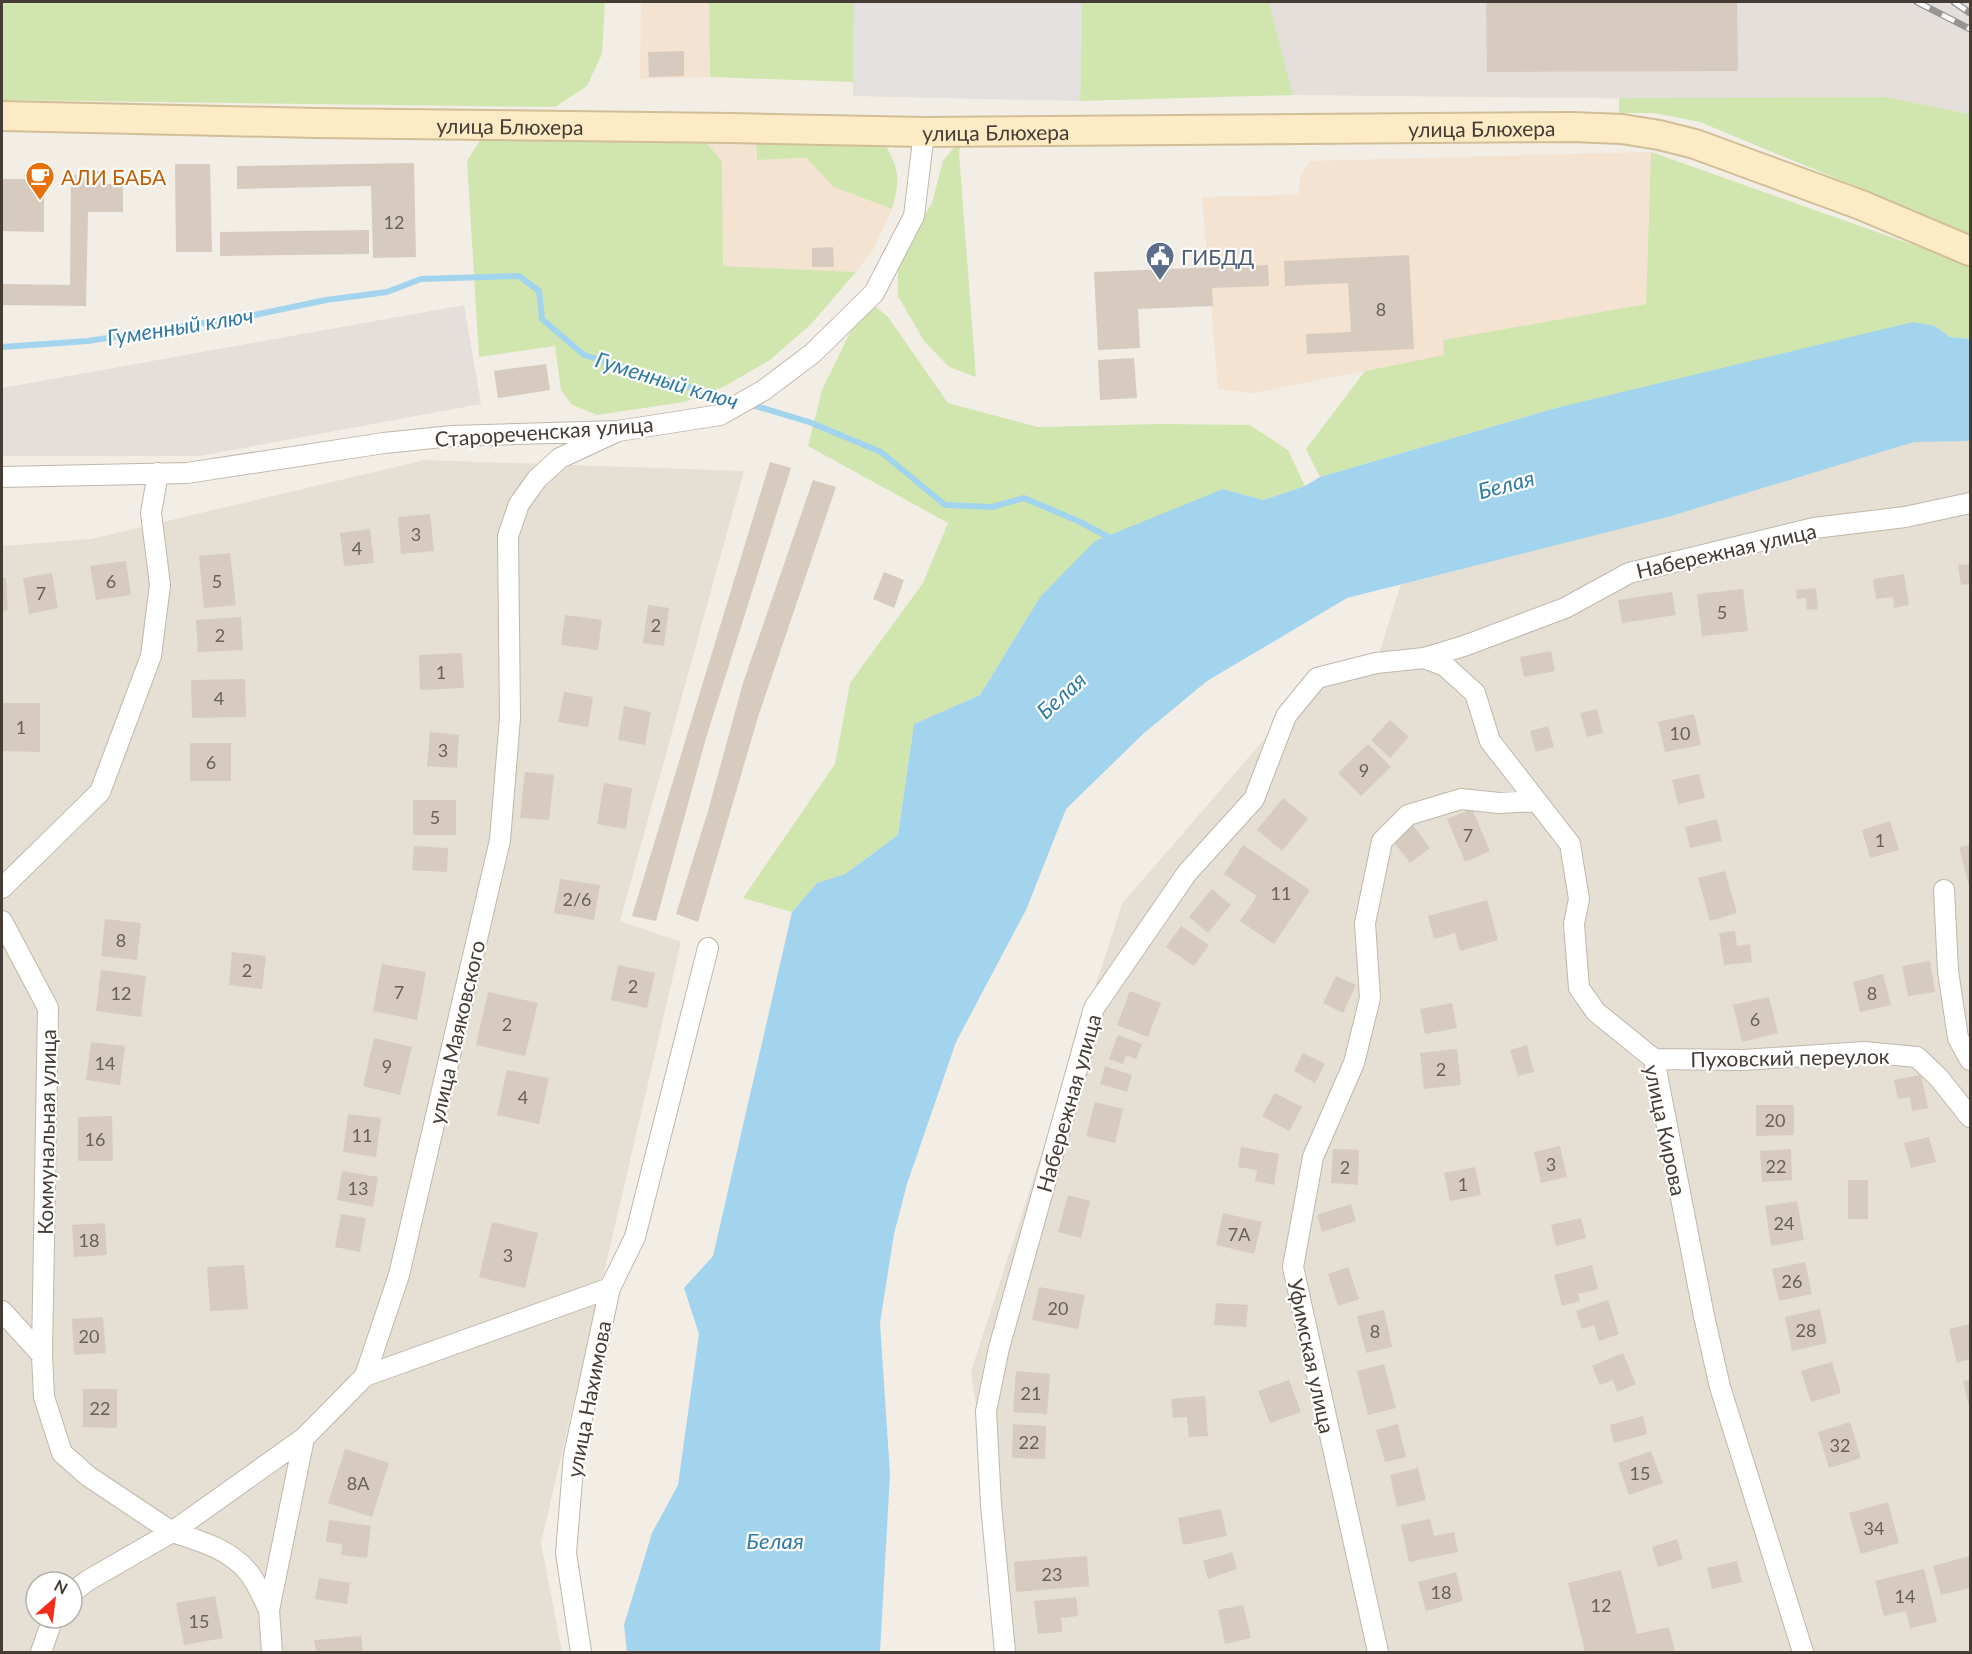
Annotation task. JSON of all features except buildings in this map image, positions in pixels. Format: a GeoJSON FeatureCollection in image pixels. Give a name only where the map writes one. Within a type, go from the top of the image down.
{"type":"FeatureCollection","features":[{"type":"Feature","properties":{"kind":"main road","name":"улица Блюхера"},"geometry":{"type":"LineString","coordinates":[[2,116],[924,132],[1560,127],[1622,129],[1695,144],[1861,205],[1971,251]]}},
{"type":"Feature","properties":{"kind":"street","name":"Старореченская улица"},"geometry":{"type":"LineString","coordinates":[[2,477],[187,473],[384,443],[452,436],[618,431],[720,415],[764,390],[813,353],[874,293],[914,216],[924,132]]}},
{"type":"Feature","properties":{"kind":"street","name":"улица Маяковского"},"geometry":{"type":"LineString","coordinates":[[84,1583],[172,1532],[304,1438],[365,1376],[399,1275],[500,840],[510,718],[508,536],[519,504],[537,479],[560,458],[618,431]]}},
{"type":"Feature","properties":{"kind":"street"},"geometry":{"type":"LineString","coordinates":[[2,888],[100,792],[151,656],[160,585],[151,513],[158,473]]}},
{"type":"Feature","properties":{"kind":"street","name":"Набережная улица"},"geometry":{"type":"LineString","coordinates":[[1005,1653],[991,1505],[986,1411],[999,1348],[1094,1008],[1187,873],[1254,799],[1286,716],[1317,678],[1376,663],[1424,658],[1464,646],[1565,608],[1629,573],[1814,528],[1905,517],[1971,503]]}},
{"type":"Feature","properties":{"kind":"street","name":"улица Кирова"},"geometry":{"type":"LineString","coordinates":[[1424,658],[1445,666],[1474,693],[1490,741],[1570,844],[1579,898],[1574,924],[1579,988],[1596,1012],[1654,1059],[1720,1388],[1803,1653]]}},
{"type":"Feature","properties":{"kind":"street","name":"Уфимская улица"},"geometry":{"type":"LineString","coordinates":[[1378,1653],[1293,1267],[1313,1157],[1354,1063],[1370,999],[1365,923],[1382,841],[1408,815],[1461,799],[1499,803],[1536,801]]}},
{"type":"Feature","properties":{"kind":"street"},"geometry":{"type":"LineString","coordinates":[[1944,890],[1948,971],[1958,1038],[1971,1060]]}},
{"type":"Feature","properties":{"kind":"street","name":"Коммунальная улица"},"geometry":{"type":"LineString","coordinates":[[2,921],[48,1008],[42,1355],[44,1397],[62,1453],[88,1476],[172,1532],[208,1544],[234,1557],[250,1574],[269,1610]]}},
{"type":"Feature","properties":{"kind":"street","name":"улица Нахимова"},"geometry":{"type":"LineString","coordinates":[[581,1653],[566,1553],[573,1466],[610,1288],[635,1237],[708,948]]}},
{"type":"Feature","properties":{"kind":"street","name":"Пуховский переулок"},"geometry":{"type":"LineString","coordinates":[[1654,1059],[1743,1060],[1864,1052],[1917,1057],[1939,1078],[1971,1117]]}},
{"type":"Feature","properties":{"kind":"street"},"geometry":{"type":"LineString","coordinates":[[365,1376],[610,1288]]}},
{"type":"Feature","properties":{"kind":"street"},"geometry":{"type":"LineString","coordinates":[[2,1311],[42,1355]]}},
{"type":"Feature","properties":{"kind":"street"},"geometry":{"type":"LineString","coordinates":[[272,1653],[269,1610],[304,1438]]}},
{"type":"Feature","properties":{"kind":"street"},"geometry":{"type":"LineString","coordinates":[[41,1653],[49,1630]]}},
{"type":"Feature","properties":{"kind":"shaded area"},"geometry":{"type":"Polygon","coordinates":[[[641,2],[709,2],[710,77],[640,79],[641,2]]]}},
{"type":"Feature","properties":{"kind":"shaded area"},"geometry":{"type":"Polygon","coordinates":[[[854,2],[1082,2],[1080,101],[853,96],[854,2]]]}},
{"type":"Feature","properties":{"kind":"shaded area"},"geometry":{"type":"Polygon","coordinates":[[[1269,2],[1970,2],[1970,114],[1886,97],[1674,99],[1293,95],[1269,2]]]}},
{"type":"Feature","properties":{"kind":"shaded area"},"geometry":{"type":"Polygon","coordinates":[[[704,140],[756,141],[757,160],[806,158],[834,187],[892,209],[873,250],[856,272],[723,266],[722,161],[704,140]]]}},
{"type":"Feature","properties":{"kind":"shaded area"},"geometry":{"type":"Polygon","coordinates":[[[1651,152],[1646,304],[1444,340],[1444,355],[1254,393],[1218,389],[1202,197],[1299,195],[1300,176],[1310,161],[1651,152]]]}},
{"type":"Feature","properties":{"kind":"shaded area"},"geometry":{"type":"Polygon","coordinates":[[[464,305],[481,404],[200,456],[2,456],[2,388],[464,305]]]}},
{"type":"Feature","properties":{"kind":"shaded area"},"geometry":{"type":"Polygon","coordinates":[[[1970,438],[1970,1652],[1013,1652],[971,1372],[1122,904],[1317,678],[1376,663],[1401,584],[1918,439],[1970,438]]]}},
{"type":"Feature","properties":{"kind":"shaded area"},"geometry":{"type":"Polygon","coordinates":[[[425,460],[744,471],[620,921],[681,942],[541,1543],[562,1652],[2,1652],[2,546],[91,539],[425,460]]]}},
{"type":"Feature","properties":{"kind":"green space"},"geometry":{"type":"Polygon","coordinates":[[[2,2],[605,2],[602,54],[587,86],[555,107],[2,100],[2,2]]]}},
{"type":"Feature","properties":{"kind":"green space"},"geometry":{"type":"Polygon","coordinates":[[[709,2],[854,2],[853,82],[710,77],[709,2]]]}},
{"type":"Feature","properties":{"kind":"green space"},"geometry":{"type":"Polygon","coordinates":[[[1082,2],[1269,2],[1293,95],[1080,101],[1082,2]]]}},
{"type":"Feature","properties":{"kind":"green space"},"geometry":{"type":"Polygon","coordinates":[[[1886,97],[1970,114],[1970,234],[1700,122],[1654,113],[1619,113],[1619,98],[1886,97]]]}},
{"type":"Feature","properties":{"kind":"green space"},"geometry":{"type":"Polygon","coordinates":[[[482,137],[704,140],[722,161],[723,266],[856,272],[811,324],[770,360],[723,387],[684,402],[597,415],[572,405],[561,390],[555,346],[479,357],[467,161],[482,137]]]}},
{"type":"Feature","properties":{"kind":"green space"},"geometry":{"type":"Polygon","coordinates":[[[960,140],[959,153],[976,377],[949,367],[924,341],[898,296],[898,268],[907,244],[932,203],[943,161],[960,140]]]}},
{"type":"Feature","properties":{"kind":"green space"},"geometry":{"type":"Polygon","coordinates":[[[756,141],[884,142],[897,174],[897,189],[892,209],[834,187],[806,158],[757,160],[756,141]]]}},
{"type":"Feature","properties":{"kind":"green space"},"geometry":{"type":"Polygon","coordinates":[[[1651,152],[1970,265],[1970,339],[1950,337],[1935,326],[1556,408],[1320,477],[1306,449],[1365,371],[1444,355],[1443,340],[1646,304],[1651,152]]]}},
{"type":"Feature","properties":{"kind":"green space"},"geometry":{"type":"Polygon","coordinates":[[[876,307],[888,317],[948,403],[1038,427],[1160,424],[1250,425],[1288,450],[1305,486],[1263,500],[1223,489],[1040,597],[980,695],[914,724],[898,835],[845,874],[817,883],[792,912],[743,898],[835,764],[850,683],[923,583],[948,523],[808,446],[822,390],[857,318],[876,307]]]}},
{"type":"Feature","properties":{"kind":"water","name":"Белая"},"geometry":{"type":"Polygon","coordinates":[[[1913,322],[1935,326],[1950,337],[1970,339],[1970,441],[1914,442],[1671,516],[1347,598],[1207,681],[1143,734],[1066,809],[1026,910],[956,1042],[907,1184],[894,1234],[880,1323],[890,1474],[880,1652],[627,1652],[624,1625],[652,1533],[678,1485],[699,1334],[684,1288],[713,1256],[792,912],[817,883],[845,874],[898,835],[914,724],[980,695],[1040,597],[1095,541],[1223,489],[1263,500],[1305,486],[1320,477],[1556,408],[1913,322]]]}},
{"type":"Feature","properties":{"kind":"waterway","name":"Гуменный ключ"},"geometry":{"type":"LineString","coordinates":[[2,347],[88,341],[254,315],[326,300],[387,292],[421,279],[519,276],[539,291],[542,319],[584,355],[736,401]]}},
{"type":"Feature","properties":{"kind":"waterway","name":"Гуменный ключ"},"geometry":{"type":"LineString","coordinates":[[749,404],[809,422],[881,452],[945,505],[992,507],[1024,498],[1078,521],[1114,540]]}},
{"type":"Feature","properties":{"kind":"railway"},"geometry":{"type":"LineString","coordinates":[[1917,2],[1970,29]]}},
{"type":"Feature","properties":{"kind":"railway"},"geometry":{"type":"LineString","coordinates":[[1954,2],[1970,13]]}},
{"type":"Feature","properties":{"kind":"place","name":"АЛИ БАБА"},"geometry":{"type":"Point","coordinates":[40,202]}},
{"type":"Feature","properties":{"kind":"place","name":"ГИБДД"},"geometry":{"type":"Point","coordinates":[1160,282]}}]}
